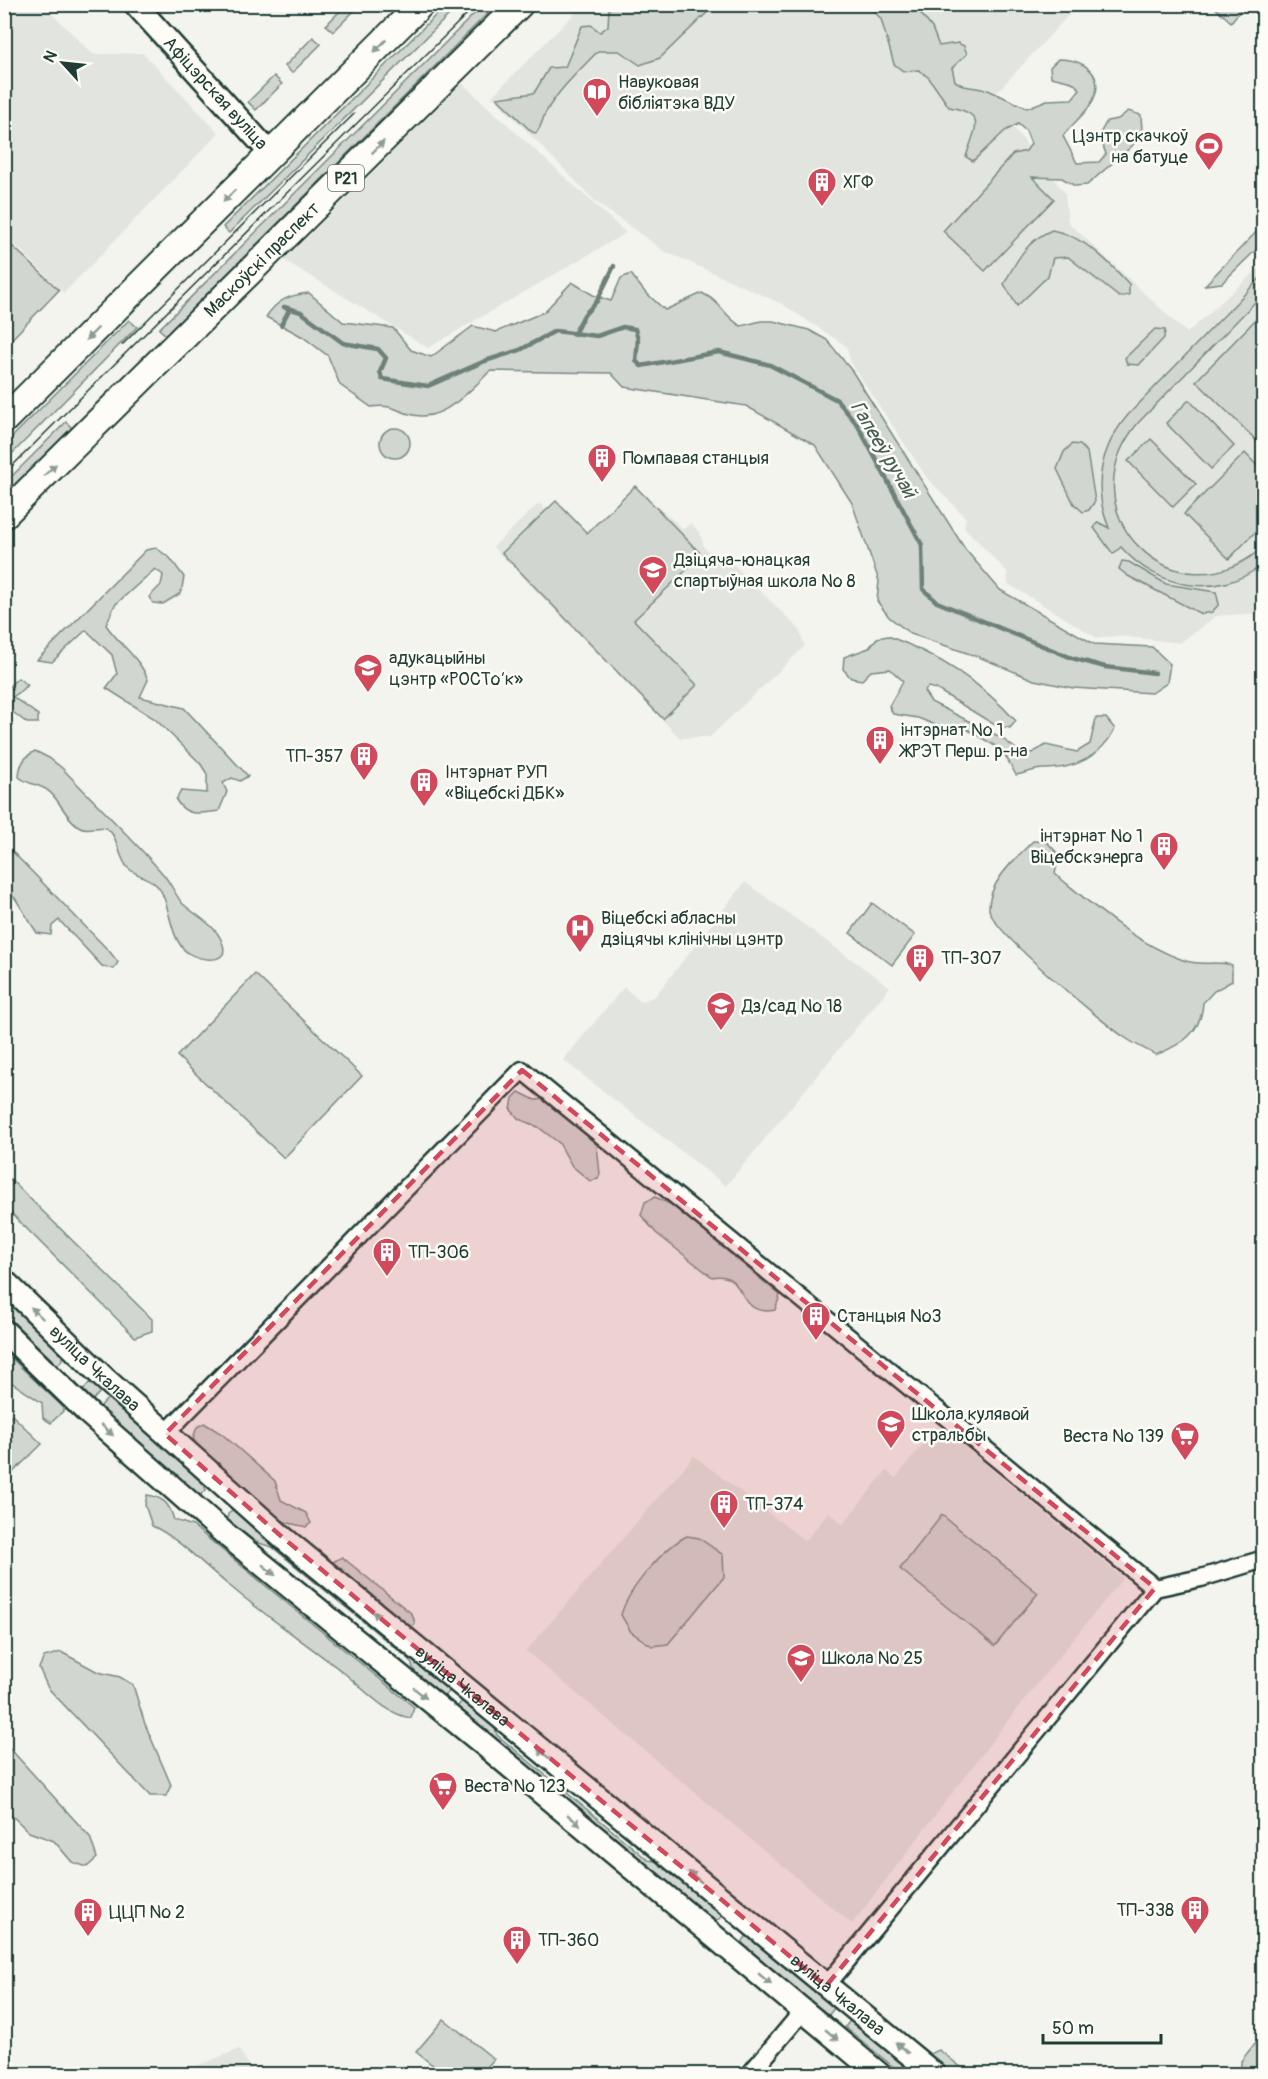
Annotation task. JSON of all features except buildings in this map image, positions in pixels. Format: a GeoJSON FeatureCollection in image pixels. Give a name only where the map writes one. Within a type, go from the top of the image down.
{"type":"FeatureCollection","features":[{"type":"Feature","properties":{"kind":"main road"},"geometry":{"type":"LineString","coordinates":[[4,420],[421,4]]}},
{"type":"Feature","properties":{"kind":"main road","name":"Маскоўскі праспект"},"geometry":{"type":"LineString","coordinates":[[4,515],[520,4]]}},
{"type":"Feature","properties":{"kind":"main road","name":"вуліца Чкалава"},"geometry":{"type":"LineString","coordinates":[[4,1281],[104,1378],[246,1506],[934,2074]]}},
{"type":"Feature","properties":{"kind":"main road","name":"вуліца Чкалава"},"geometry":{"type":"LineString","coordinates":[[4,1331],[79,1404],[224,1533],[481,1742],[879,2074]]}},
{"type":"Feature","properties":{"kind":"main road"},"geometry":{"type":"LineString","coordinates":[[42,1367],[50,1372],[65,1369],[72,1358],[66,1341]]}},
{"type":"Feature","properties":{"kind":"main road"},"geometry":{"type":"LineString","coordinates":[[79,1404],[75,1395],[80,1381],[94,1375],[104,1378]]}},
{"type":"Feature","properties":{"kind":"main road"},"geometry":{"type":"LineString","coordinates":[[186,1500],[198,1503],[208,1498],[213,1482],[208,1472]]}},
{"type":"Feature","properties":{"kind":"main road"},"geometry":{"type":"LineString","coordinates":[[224,1533],[219,1524],[223,1509],[236,1503],[246,1506]]}},
{"type":"Feature","properties":{"kind":"main road"},"geometry":{"type":"LineString","coordinates":[[700,1926],[710,1930],[725,1924],[729,1909],[723,1900]]}},
{"type":"Feature","properties":{"kind":"main road"},"geometry":{"type":"LineString","coordinates":[[737,1956],[734,1947],[739,1933],[749,1928],[760,1931]]}},
{"type":"Feature","properties":{"kind":"street","name":"Афіцэрская вуліца"},"geometry":{"type":"LineString","coordinates":[[135,4],[271,154]]}},
{"type":"Feature","properties":{"kind":"street"},"geometry":{"type":"LineString","coordinates":[[165,1434],[522,1070],[1155,1588]]}},
{"type":"Feature","properties":{"kind":"street"},"geometry":{"type":"LineString","coordinates":[[826,1986],[1155,1588],[1201,1578],[1263,1559]]}},
{"type":"Feature","properties":{"kind":"street"},"geometry":{"type":"LineString","coordinates":[[750,2074],[803,2011]]}},
{"type":"Feature","properties":{"kind":"highlighted area"},"geometry":{"type":"Polygon","coordinates":[[[522,1070],[1155,1588],[826,1986],[282,1537],[165,1434],[522,1070]]]}},
{"type":"Feature","properties":{"kind":"shaded area"},"geometry":{"type":"Polygon","coordinates":[[[484,4],[496,5],[166,335],[159,329],[484,4]]]}},
{"type":"Feature","properties":{"kind":"shaded area"},"geometry":{"type":"Polygon","coordinates":[[[7,5],[43,5],[93,54],[143,53],[219,133],[64,293],[5,235],[4,7],[7,5]]]}},
{"type":"Feature","properties":{"kind":"shaded area"},"geometry":{"type":"Polygon","coordinates":[[[346,5],[360,5],[333,32],[326,25],[346,5]]]}},
{"type":"Feature","properties":{"kind":"shaded area"},"geometry":{"type":"Polygon","coordinates":[[[446,5],[459,5],[229,233],[223,227],[446,5]]]}},
{"type":"Feature","properties":{"kind":"shaded area"},"geometry":{"type":"Polygon","coordinates":[[[583,5],[1078,5],[991,99],[1065,193],[1068,222],[1187,333],[1263,264],[1263,613],[1216,616],[1180,643],[1118,636],[1097,638],[1008,584],[1007,572],[964,527],[966,518],[927,478],[851,363],[846,346],[782,304],[664,251],[597,203],[492,96],[583,5]]]}},
{"type":"Feature","properties":{"kind":"shaded area"},"geometry":{"type":"Polygon","coordinates":[[[612,5],[622,5],[631,10],[639,5],[715,5],[660,58],[640,65],[619,51],[598,51],[557,95],[546,112],[540,128],[536,133],[532,132],[497,98],[534,93],[549,68],[565,67],[582,26],[591,25],[600,32],[608,26],[609,8],[612,5]]]}},
{"type":"Feature","properties":{"kind":"shaded area"},"geometry":{"type":"Polygon","coordinates":[[[869,5],[914,5],[932,28],[939,46],[958,43],[964,46],[967,54],[952,68],[955,81],[964,86],[988,90],[1027,108],[1047,100],[1072,99],[1080,89],[1072,82],[1051,77],[1050,67],[1058,59],[1077,62],[1091,71],[1097,85],[1096,94],[1088,108],[1063,136],[1077,163],[1099,162],[1106,154],[1099,135],[1107,121],[1118,119],[1128,111],[1141,115],[1142,131],[1132,146],[1087,185],[1075,186],[1062,178],[1032,177],[1054,199],[985,271],[943,231],[1013,154],[1026,151],[1031,144],[1026,131],[1018,124],[1005,131],[973,161],[966,157],[975,130],[974,118],[961,110],[949,107],[929,78],[919,70],[903,71],[894,64],[881,19],[869,5]]]}},
{"type":"Feature","properties":{"kind":"shaded area"},"geometry":{"type":"Polygon","coordinates":[[[1245,5],[1231,22],[1213,6],[1245,5]]]}},
{"type":"Feature","properties":{"kind":"shaded area"},"geometry":{"type":"Polygon","coordinates":[[[313,37],[321,44],[292,73],[285,66],[313,37]]]}},
{"type":"Feature","properties":{"kind":"shaded area"},"geometry":{"type":"Polygon","coordinates":[[[274,76],[282,84],[256,110],[248,102],[274,76]]]}},
{"type":"Feature","properties":{"kind":"shaded area"},"geometry":{"type":"Polygon","coordinates":[[[462,83],[626,233],[428,348],[284,260],[462,83]]]}},
{"type":"Feature","properties":{"kind":"shaded area"},"geometry":{"type":"Polygon","coordinates":[[[1263,225],[1263,243],[1222,283],[1205,285],[1263,225]]]}},
{"type":"Feature","properties":{"kind":"shaded area"},"geometry":{"type":"Polygon","coordinates":[[[1052,230],[1075,238],[1104,258],[1129,284],[1129,295],[1119,297],[1068,257],[1053,258],[1048,276],[1017,306],[1004,284],[1029,245],[1052,230]]]}},
{"type":"Feature","properties":{"kind":"shaded area"},"geometry":{"type":"Polygon","coordinates":[[[4,238],[59,290],[5,346],[4,346],[4,238]]]}},
{"type":"Feature","properties":{"kind":"shaded area"},"geometry":{"type":"Polygon","coordinates":[[[631,274],[644,291],[665,310],[702,293],[715,301],[730,318],[741,326],[761,321],[773,321],[809,330],[827,340],[852,371],[965,549],[1000,590],[1094,644],[1152,647],[1170,664],[1167,683],[1152,693],[1073,688],[1034,680],[979,657],[911,634],[889,617],[877,601],[879,581],[852,503],[815,445],[746,406],[624,387],[611,373],[490,371],[450,407],[430,415],[407,414],[392,408],[371,407],[340,385],[328,356],[303,337],[266,317],[284,299],[309,293],[343,322],[393,328],[411,350],[431,357],[473,326],[496,332],[544,312],[572,282],[593,295],[611,301],[621,278],[631,274]]]}},
{"type":"Feature","properties":{"kind":"shaded area"},"geometry":{"type":"Polygon","coordinates":[[[1263,275],[1263,294],[1138,423],[1118,457],[1114,491],[1122,522],[1140,548],[1165,565],[1196,573],[1230,567],[1263,547],[1263,564],[1246,575],[1227,582],[1208,586],[1189,585],[1170,580],[1152,572],[1121,547],[1113,554],[1094,528],[1098,522],[1109,528],[1101,498],[1100,483],[1105,454],[1118,428],[1128,415],[1263,275]]]}},
{"type":"Feature","properties":{"kind":"shaded area"},"geometry":{"type":"Polygon","coordinates":[[[1264,312],[1263,447],[1196,381],[1264,312]]]}},
{"type":"Feature","properties":{"kind":"shaded area"},"geometry":{"type":"Polygon","coordinates":[[[129,320],[137,327],[5,461],[5,444],[129,320]]]}},
{"type":"Feature","properties":{"kind":"shaded area"},"geometry":{"type":"Polygon","coordinates":[[[1155,329],[1165,330],[1164,338],[1139,365],[1127,364],[1125,358],[1155,329]]]}},
{"type":"Feature","properties":{"kind":"shaded area"},"geometry":{"type":"Polygon","coordinates":[[[1189,400],[1234,446],[1211,469],[1166,423],[1189,400]]]}},
{"type":"Feature","properties":{"kind":"shaded area"},"geometry":{"type":"Polygon","coordinates":[[[66,422],[72,428],[5,495],[5,483],[66,422]]]}},
{"type":"Feature","properties":{"kind":"shaded area"},"geometry":{"type":"Polygon","coordinates":[[[395,428],[406,432],[410,443],[406,454],[395,458],[384,454],[380,443],[384,432],[395,428]]]}},
{"type":"Feature","properties":{"kind":"shaded area"},"geometry":{"type":"Polygon","coordinates":[[[1151,439],[1196,484],[1173,507],[1128,461],[1151,439]]]}},
{"type":"Feature","properties":{"kind":"shaded area"},"geometry":{"type":"Polygon","coordinates":[[[1072,444],[1080,445],[1087,452],[1095,501],[1089,510],[1083,512],[1074,504],[1057,469],[1064,452],[1072,444]]]}},
{"type":"Feature","properties":{"kind":"shaded area"},"geometry":{"type":"Polygon","coordinates":[[[1245,453],[1263,472],[1263,524],[1229,559],[1184,514],[1245,453]]]}},
{"type":"Feature","properties":{"kind":"shaded area","name":"Дзіцяча-юнацкая спартыўная школа № 8"},"geometry":{"type":"Polygon","coordinates":[[[635,486],[683,529],[691,523],[700,533],[704,547],[721,563],[729,560],[799,629],[805,646],[710,737],[680,738],[493,547],[539,503],[546,510],[556,501],[587,533],[635,486]]]}},
{"type":"Feature","properties":{"kind":"shaded area"},"geometry":{"type":"Polygon","coordinates":[[[635,486],[702,555],[634,620],[697,685],[663,719],[502,553],[556,501],[587,533],[635,486]]]}},
{"type":"Feature","properties":{"kind":"shaded area"},"geometry":{"type":"Polygon","coordinates":[[[156,548],[170,558],[184,577],[181,593],[163,604],[153,603],[149,597],[161,585],[163,575],[155,569],[115,605],[106,625],[135,658],[148,680],[140,697],[184,708],[248,776],[240,781],[232,778],[223,783],[227,792],[219,811],[194,813],[180,806],[176,800],[181,791],[207,793],[207,774],[200,763],[155,719],[106,688],[117,674],[112,655],[86,630],[52,662],[37,660],[146,550],[156,548]]]}},
{"type":"Feature","properties":{"kind":"shaded area"},"geometry":{"type":"Polygon","coordinates":[[[1122,561],[1129,562],[1166,584],[1216,592],[1219,604],[1212,612],[1201,614],[1128,576],[1119,569],[1122,561]]]}},
{"type":"Feature","properties":{"kind":"shaded area"},"geometry":{"type":"Polygon","coordinates":[[[888,636],[941,661],[988,694],[1016,721],[1010,728],[995,725],[936,689],[928,687],[924,691],[931,702],[1000,737],[1016,749],[1032,753],[1046,745],[1077,752],[1090,744],[1096,718],[1106,718],[1115,729],[1102,747],[1085,760],[1065,767],[1040,769],[1016,775],[1002,750],[965,728],[943,728],[918,718],[893,714],[889,706],[903,681],[890,669],[871,671],[862,680],[851,678],[843,669],[844,657],[869,648],[877,638],[888,636]]]}},
{"type":"Feature","properties":{"kind":"shaded area"},"geometry":{"type":"Polygon","coordinates":[[[18,678],[28,685],[13,697],[38,715],[38,723],[27,723],[5,706],[5,690],[18,678]]]}},
{"type":"Feature","properties":{"kind":"shaded area"},"geometry":{"type":"Polygon","coordinates":[[[35,751],[62,768],[151,860],[183,904],[215,930],[222,942],[223,955],[219,958],[207,959],[188,953],[174,933],[158,886],[128,868],[110,831],[103,828],[80,827],[70,819],[51,793],[19,777],[23,761],[35,751]]]}},
{"type":"Feature","properties":{"kind":"shaded area"},"geometry":{"type":"Polygon","coordinates":[[[1033,841],[1047,842],[1059,855],[1055,874],[1100,911],[1148,944],[1183,960],[1232,965],[1232,981],[1214,991],[1203,1003],[1198,1023],[1182,1042],[1156,1055],[1128,1040],[1049,975],[994,920],[989,909],[993,889],[1004,871],[1033,841]]]}},
{"type":"Feature","properties":{"kind":"shaded area"},"geometry":{"type":"Polygon","coordinates":[[[5,844],[110,952],[118,962],[114,969],[102,966],[59,920],[52,926],[51,935],[37,933],[15,898],[5,892],[5,844]]]}},
{"type":"Feature","properties":{"kind":"shaded area","name":"Дз/сад № 18"},"geometry":{"type":"Polygon","coordinates":[[[745,882],[890,987],[726,1186],[563,1060],[624,987],[641,1002],[655,996],[745,882]]]}},
{"type":"Feature","properties":{"kind":"shaded area"},"geometry":{"type":"Polygon","coordinates":[[[872,903],[915,935],[892,965],[850,933],[872,903]]]}},
{"type":"Feature","properties":{"kind":"shaded area"},"geometry":{"type":"Polygon","coordinates":[[[255,974],[362,1076],[284,1158],[177,1056],[255,974]]]}},
{"type":"Feature","properties":{"kind":"shaded area"},"geometry":{"type":"Polygon","coordinates":[[[519,1092],[535,1100],[545,1099],[597,1145],[600,1174],[598,1179],[590,1181],[572,1166],[559,1143],[538,1127],[519,1119],[511,1110],[513,1098],[519,1092]]]}},
{"type":"Feature","properties":{"kind":"shaded area"},"geometry":{"type":"Polygon","coordinates":[[[4,1173],[152,1319],[152,1331],[135,1337],[5,1207],[4,1173]]]}},
{"type":"Feature","properties":{"kind":"shaded area"},"geometry":{"type":"Polygon","coordinates":[[[655,1197],[672,1205],[780,1295],[775,1310],[762,1311],[753,1307],[732,1280],[712,1277],[656,1233],[641,1215],[645,1202],[655,1197]]]}},
{"type":"Feature","properties":{"kind":"shaded area"},"geometry":{"type":"Polygon","coordinates":[[[4,1295],[60,1349],[62,1359],[55,1367],[5,1322],[4,1295]]]}},
{"type":"Feature","properties":{"kind":"shaded area"},"geometry":{"type":"Polygon","coordinates":[[[4,1351],[65,1409],[51,1423],[43,1418],[42,1403],[5,1378],[4,1351]]]}},
{"type":"Feature","properties":{"kind":"shaded area"},"geometry":{"type":"Polygon","coordinates":[[[89,1383],[94,1383],[102,1390],[90,1403],[82,1392],[89,1383]]]}},
{"type":"Feature","properties":{"kind":"shaded area"},"geometry":{"type":"Polygon","coordinates":[[[109,1397],[204,1484],[206,1490],[198,1497],[97,1410],[109,1397]]]}},
{"type":"Feature","properties":{"kind":"shaded area"},"geometry":{"type":"Polygon","coordinates":[[[12,1415],[42,1444],[5,1480],[5,1422],[12,1415]]]}},
{"type":"Feature","properties":{"kind":"shaded area"},"geometry":{"type":"Polygon","coordinates":[[[204,1423],[222,1434],[275,1481],[281,1500],[306,1513],[311,1523],[306,1527],[283,1521],[261,1507],[220,1471],[193,1438],[197,1427],[204,1423]]]}},
{"type":"Feature","properties":{"kind":"shaded area","name":"Школа № 25"},"geometry":{"type":"Polygon","coordinates":[[[935,1428],[943,1429],[1123,1578],[1012,1715],[852,1924],[526,1651],[694,1456],[805,1541],[829,1512],[843,1524],[886,1471],[896,1478],[935,1428]]]}},
{"type":"Feature","properties":{"kind":"shaded area"},"geometry":{"type":"Polygon","coordinates":[[[147,1495],[162,1500],[168,1506],[174,1520],[193,1526],[414,1707],[411,1718],[392,1712],[375,1700],[181,1545],[152,1526],[145,1505],[147,1495]]]}},
{"type":"Feature","properties":{"kind":"shaded area"},"geometry":{"type":"Polygon","coordinates":[[[232,1510],[240,1512],[451,1688],[443,1698],[416,1675],[410,1660],[272,1547],[253,1540],[237,1530],[227,1520],[232,1510]]]}},
{"type":"Feature","properties":{"kind":"shaded area"},"geometry":{"type":"Polygon","coordinates":[[[942,1515],[1038,1593],[995,1646],[900,1569],[942,1515]]]}},
{"type":"Feature","properties":{"kind":"shaded area"},"geometry":{"type":"Polygon","coordinates":[[[687,1536],[699,1538],[723,1555],[724,1577],[668,1644],[652,1646],[631,1632],[621,1615],[638,1582],[668,1550],[687,1536]]]}},
{"type":"Feature","properties":{"kind":"shaded area"},"geometry":{"type":"Polygon","coordinates":[[[342,1557],[412,1614],[415,1623],[411,1629],[333,1568],[333,1562],[342,1557]]]}},
{"type":"Feature","properties":{"kind":"shaded area"},"geometry":{"type":"Polygon","coordinates":[[[61,1652],[98,1672],[120,1677],[133,1685],[145,1724],[171,1785],[166,1796],[150,1796],[48,1688],[39,1668],[44,1657],[61,1652]]]}},
{"type":"Feature","properties":{"kind":"shaded area"},"geometry":{"type":"Polygon","coordinates":[[[465,1698],[492,1719],[497,1735],[648,1860],[662,1862],[722,1913],[721,1918],[716,1920],[709,1917],[456,1708],[465,1698]]]}},
{"type":"Feature","properties":{"kind":"shaded area"},"geometry":{"type":"Polygon","coordinates":[[[5,1743],[90,1837],[97,1858],[87,1867],[72,1862],[54,1841],[29,1832],[5,1809],[5,1743]]]}},
{"type":"Feature","properties":{"kind":"shaded area"},"geometry":{"type":"Polygon","coordinates":[[[747,1935],[754,1936],[838,2003],[829,2015],[746,1951],[741,1944],[747,1935]]]}},
{"type":"Feature","properties":{"kind":"shaded area"},"geometry":{"type":"Polygon","coordinates":[[[853,2017],[923,2074],[902,2074],[845,2027],[853,2017]]]}},
{"type":"Feature","properties":{"kind":"shaded area"},"geometry":{"type":"Polygon","coordinates":[[[444,2019],[494,2059],[481,2074],[444,2074],[416,2052],[444,2019]]]}},
{"type":"Feature","properties":{"kind":"shaded area"},"geometry":{"type":"Polygon","coordinates":[[[1263,2033],[1263,2074],[1241,2074],[1241,2061],[1263,2033]]]}},
{"type":"Feature","properties":{"kind":"shaded area"},"geometry":{"type":"Polygon","coordinates":[[[239,2049],[254,2074],[177,2074],[179,2073],[239,2049]]]}},
{"type":"Feature","properties":{"kind":"shaded area"},"geometry":{"type":"Polygon","coordinates":[[[939,2050],[970,2074],[944,2074],[923,2057],[939,2050]]]}},
{"type":"Feature","properties":{"kind":"waterway"},"geometry":{"type":"LineString","coordinates":[[574,334],[584,315],[597,301],[614,266]]}},
{"type":"Feature","properties":{"kind":"waterway","name":"Гапееў ручай"},"geometry":{"type":"LineString","coordinates":[[284,307],[301,312],[343,343],[378,349],[386,358],[380,372],[382,379],[428,386],[485,361],[520,350],[555,331],[597,336],[623,327],[635,329],[638,339],[636,361],[641,366],[719,352],[770,365],[837,400],[857,424],[922,545],[923,589],[937,602],[1072,658],[1105,667],[1155,673]]}},
{"type":"Feature","properties":{"kind":"waterway"},"geometry":{"type":"LineString","coordinates":[[281,325],[289,310]]}},
{"type":"Feature","properties":{"kind":"tram line"},"geometry":{"type":"LineString","coordinates":[[4,474],[477,4]]}},
{"type":"Feature","properties":{"kind":"tram line"},"geometry":{"type":"LineString","coordinates":[[122,345],[354,114]]}},
{"type":"Feature","properties":{"kind":"place","name":"Навуковая бібліятэка ВДУ"},"geometry":{"type":"Point","coordinates":[597,118]}},
{"type":"Feature","properties":{"kind":"place","name":"Цэнтр скачкоў на батуце"},"geometry":{"type":"Point","coordinates":[1209,172]}},
{"type":"Feature","properties":{"kind":"place","name":"ХГФ"},"geometry":{"type":"Point","coordinates":[822,208]}},
{"type":"Feature","properties":{"kind":"place","name":"Помпавая станцыя"},"geometry":{"type":"Point","coordinates":[602,484]}},
{"type":"Feature","properties":{"kind":"place","name":"Дзіцяча-юнацкая спартыўная школа № 8"},"geometry":{"type":"Point","coordinates":[653,596]}},
{"type":"Feature","properties":{"kind":"place","name":"адукацыйны цэнтр «РОСТоʼк»"},"geometry":{"type":"Point","coordinates":[368,694]}},
{"type":"Feature","properties":{"kind":"place","name":"інтэрнат № 1 ЖРЭТ Перш. р-на"},"geometry":{"type":"Point","coordinates":[880,766]}},
{"type":"Feature","properties":{"kind":"place","name":"ТП-357"},"geometry":{"type":"Point","coordinates":[364,782]}},
{"type":"Feature","properties":{"kind":"place","name":"Інтэрнат РУП «Віцебскі ДБК»"},"geometry":{"type":"Point","coordinates":[424,808]}},
{"type":"Feature","properties":{"kind":"place","name":"інтэрнат № 1 Віцебскэнерга"},"geometry":{"type":"Point","coordinates":[1164,872]}},
{"type":"Feature","properties":{"kind":"place","name":"Віцебскі абласны дзіцячы клінічны цэнтр"},"geometry":{"type":"Point","coordinates":[580,954]}},
{"type":"Feature","properties":{"kind":"place","name":"ТП-307"},"geometry":{"type":"Point","coordinates":[920,984]}},
{"type":"Feature","properties":{"kind":"place","name":"Дз/сад № 18"},"geometry":{"type":"Point","coordinates":[721,1032]}},
{"type":"Feature","properties":{"kind":"place","name":"ТП-306"},"geometry":{"type":"Point","coordinates":[387,1278]}},
{"type":"Feature","properties":{"kind":"place","name":"Станцыя №3"},"geometry":{"type":"Point","coordinates":[816,1342]}},
{"type":"Feature","properties":{"kind":"place","name":"Школа кулявой стральбы"},"geometry":{"type":"Point","coordinates":[891,1450]}},
{"type":"Feature","properties":{"kind":"place","name":"Веста № 139"},"geometry":{"type":"Point","coordinates":[1185,1462]}},
{"type":"Feature","properties":{"kind":"place","name":"ТП-374"},"geometry":{"type":"Point","coordinates":[724,1530]}},
{"type":"Feature","properties":{"kind":"place","name":"Школа № 25"},"geometry":{"type":"Point","coordinates":[801,1684]}},
{"type":"Feature","properties":{"kind":"place","name":"Веста № 123"},"geometry":{"type":"Point","coordinates":[443,1812]}},
{"type":"Feature","properties":{"kind":"place","name":"ТП-338"},"geometry":{"type":"Point","coordinates":[1195,1936]}},
{"type":"Feature","properties":{"kind":"place","name":"ЦЦП № 2"},"geometry":{"type":"Point","coordinates":[88,1938]}},
{"type":"Feature","properties":{"kind":"place","name":"ТП-360"},"geometry":{"type":"Point","coordinates":[517,1966]}}]}
